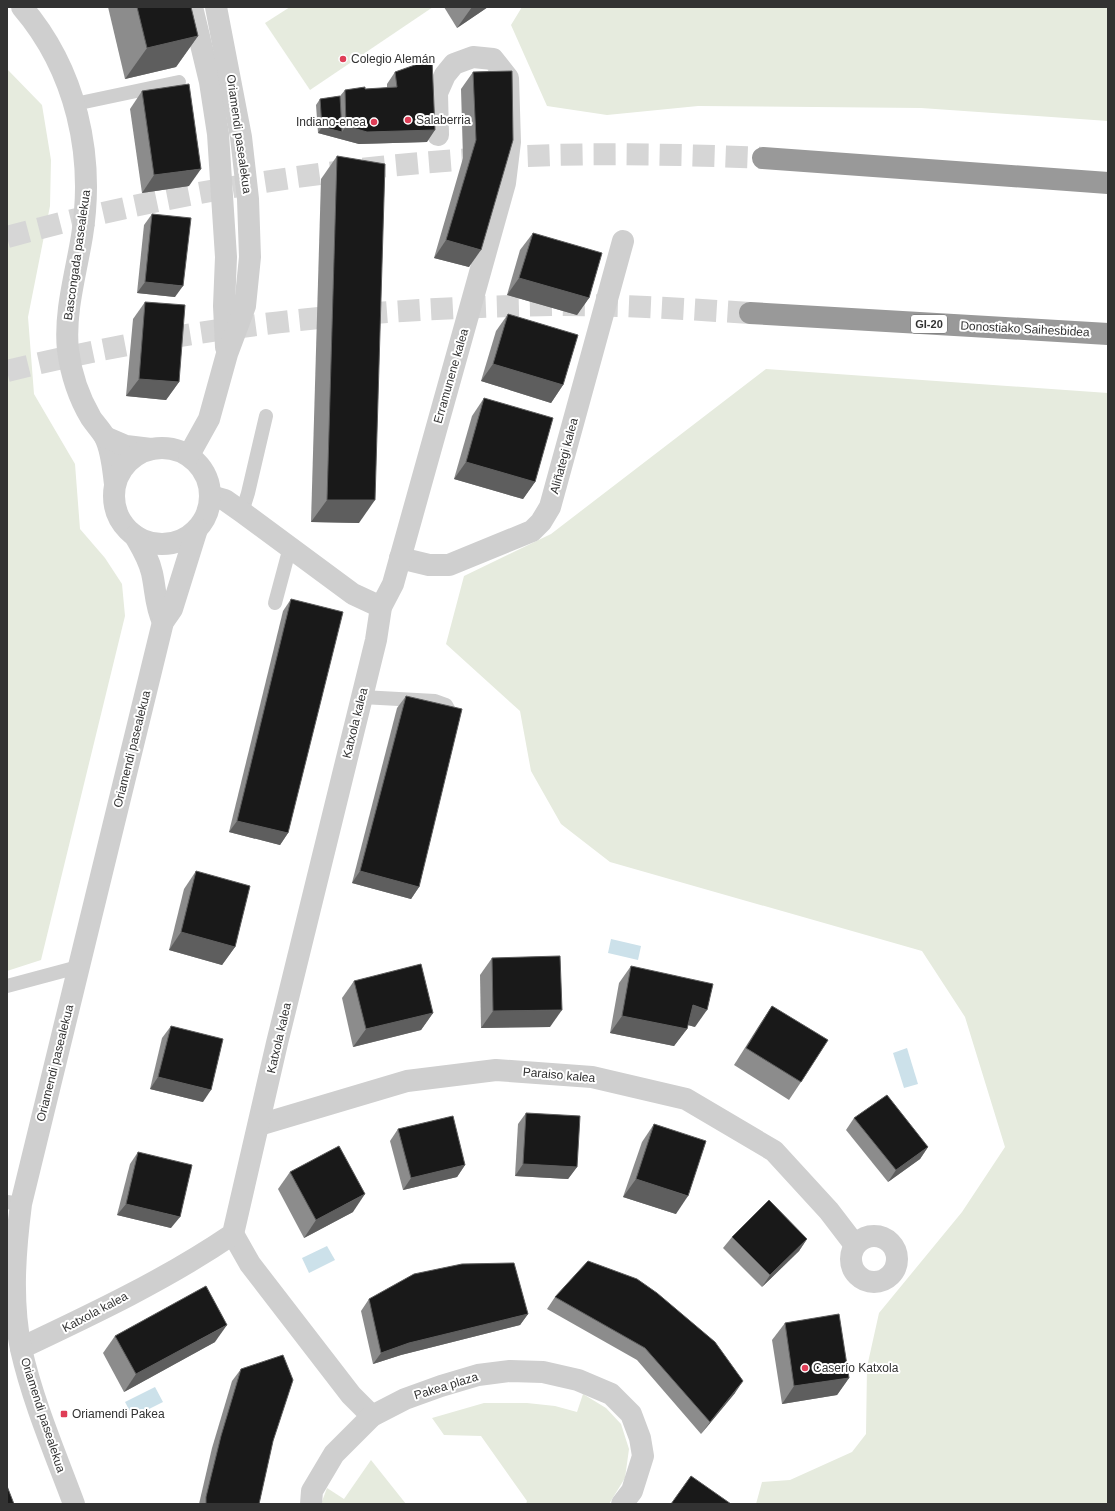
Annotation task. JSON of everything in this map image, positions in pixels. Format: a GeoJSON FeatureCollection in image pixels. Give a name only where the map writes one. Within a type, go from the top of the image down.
{"type":"FeatureCollection","features":[{"type":"Feature","properties":{"kind":"highway"},"geometry":{"type":"LineString","coordinates":[[763,158],[1108,183]]}},
{"type":"Feature","properties":{"kind":"highway","name":"Donostiako Saihesbidea"},"geometry":{"type":"LineString","coordinates":[[750,313],[1108,334]]}},
{"type":"Feature","properties":{"kind":"street","name":"Bascongada pasealekua"},"geometry":{"type":"LineString","coordinates":[[22,7],[50,47],[66,79],[75,104],[82,132],[86,160],[87,192],[84,226],[67,328],[68,347],[70,368],[75,385],[90,417],[105,437],[112,460],[115,484]]}},
{"type":"Feature","properties":{"kind":"street","name":"Oriamendi pasealekua"},"geometry":{"type":"LineString","coordinates":[[192,7],[210,82],[218,134],[226,257],[224,306],[226,354]]}},
{"type":"Feature","properties":{"kind":"street","name":"Oriamendi pasealekua"},"geometry":{"type":"LineString","coordinates":[[189,455],[209,419],[226,354],[245,306],[250,250],[248,199],[242,137],[216,7]]}},
{"type":"Feature","properties":{"kind":"street","name":"Erramunene kalea"},"geometry":{"type":"LineString","coordinates":[[381,607],[393,584],[505,183],[510,142],[508,78],[494,59],[473,57],[454,64],[445,75],[437,93],[438,135]]}},
{"type":"Feature","properties":{"kind":"street","name":"Aliñategi kalea"},"geometry":{"type":"LineString","coordinates":[[400,558],[429,565],[449,565],[532,531],[541,522],[550,507],[624,241]]}},
{"type":"Feature","properties":{"kind":"street","name":"Bascongada pasealekua"},"geometry":{"type":"LineString","coordinates":[[105,437],[126,446],[151,448]]}},
{"type":"Feature","properties":{"kind":"street"},"geometry":{"type":"LineString","coordinates":[[135,536],[151,543],[168,544],[182,540],[197,529],[203,522],[209,510],[211,496],[210,484],[198,463],[189,455],[164,447],[151,448],[128,461],[120,472],[115,484],[114,496],[119,518],[135,536],[145,554],[152,571],[156,608],[163,622]]}},
{"type":"Feature","properties":{"kind":"street"},"geometry":{"type":"LineString","coordinates":[[211,496],[225,500],[353,594],[381,607]]}},
{"type":"Feature","properties":{"kind":"street","name":"Oriamendi pasealekua"},"geometry":{"type":"LineString","coordinates":[[74,1504],[34,1397],[21,1348],[14,1287],[16,1238],[14,1203],[78,966],[163,622],[172,609],[197,529]]}},
{"type":"Feature","properties":{"kind":"street","name":"Katxola kalea"},"geometry":{"type":"LineString","coordinates":[[21,1348],[59,1331],[199,1258],[233,1234],[259,1126],[282,1020],[376,640],[381,607]]}},
{"type":"Feature","properties":{"kind":"street","name":"Paraiso kalea"},"geometry":{"type":"LineString","coordinates":[[259,1126],[407,1081],[496,1070],[592,1077],[686,1099],[774,1151],[829,1211],[855,1246]]}},
{"type":"Feature","properties":{"kind":"street"},"geometry":{"type":"LineString","coordinates":[[233,1234],[250,1264],[351,1395],[372,1416]]}},
{"type":"Feature","properties":{"kind":"street","name":"Pakea plaza"},"geometry":{"type":"LineString","coordinates":[[311,1504],[312,1491],[334,1454],[372,1416],[405,1399],[478,1375],[510,1371],[543,1372],[578,1380],[611,1394],[631,1414],[640,1438],[643,1456],[640,1470],[632,1491],[622,1504]]}},
{"type":"Feature","properties":{"kind":"lane"},"geometry":{"type":"LineString","coordinates":[[75,104],[179,82]]}},
{"type":"Feature","properties":{"kind":"lane"},"geometry":{"type":"LineString","coordinates":[[242,512],[266,416]]}},
{"type":"Feature","properties":{"kind":"lane"},"geometry":{"type":"LineString","coordinates":[[275,603],[290,547]]}},
{"type":"Feature","properties":{"kind":"lane"},"geometry":{"type":"LineString","coordinates":[[362,697],[436,701],[446,704],[453,718]]}},
{"type":"Feature","properties":{"kind":"lane"},"geometry":{"type":"LineString","coordinates":[[7,986],[78,966]]}},
{"type":"Feature","properties":{"kind":"shaded area"},"geometry":{"type":"Polygon","coordinates":[[[290,7],[433,7],[310,90],[265,23],[290,7]]]}},
{"type":"Feature","properties":{"kind":"shaded area"},"geometry":{"type":"Polygon","coordinates":[[[522,7],[1108,7],[1108,121],[921,108],[698,106],[607,115],[547,106],[511,25],[522,7]]]}},
{"type":"Feature","properties":{"kind":"shaded area"},"geometry":{"type":"Polygon","coordinates":[[[7,69],[42,105],[51,160],[50,206],[28,317],[34,394],[75,464],[80,529],[105,558],[122,584],[125,616],[41,960],[7,971],[7,69]]]}},
{"type":"Feature","properties":{"kind":"shaded area"},"geometry":{"type":"Polygon","coordinates":[[[766,369],[1108,393],[1108,1504],[756,1504],[762,1482],[790,1480],[852,1452],[866,1434],[867,1367],[879,1313],[962,1212],[1005,1147],[965,1017],[922,951],[610,862],[561,824],[531,771],[520,711],[446,644],[464,576],[551,534],[766,369]]]}},
{"type":"Feature","properties":{"kind":"shaded area"},"geometry":{"type":"Polygon","coordinates":[[[583,1394],[606,1408],[621,1424],[629,1449],[625,1478],[609,1504],[526,1504],[527,1501],[481,1436],[444,1435],[432,1418],[484,1403],[527,1403],[555,1406],[577,1412],[583,1394]]]}},
{"type":"Feature","properties":{"kind":"shaded area"},"geometry":{"type":"Polygon","coordinates":[[[371,1460],[406,1504],[321,1504],[327,1488],[344,1499],[371,1460]]]}},
{"type":"Feature","properties":{"kind":"water"},"geometry":{"type":"Polygon","coordinates":[[[611,939],[641,946],[638,960],[608,953],[611,939]]]}},
{"type":"Feature","properties":{"kind":"water"},"geometry":{"type":"Polygon","coordinates":[[[907,1048],[918,1084],[904,1088],[893,1053],[907,1048]]]}},
{"type":"Feature","properties":{"kind":"water"},"geometry":{"type":"Polygon","coordinates":[[[327,1246],[335,1260],[309,1273],[302,1258],[327,1246]]]}},
{"type":"Feature","properties":{"kind":"water"},"geometry":{"type":"Polygon","coordinates":[[[155,1387],[163,1402],[133,1417],[125,1402],[155,1387]]]}},
{"type":"Feature","properties":{"kind":"building"},"geometry":{"type":"Polygon","coordinates":[[[137,7],[191,7],[198,36],[147,48],[137,7]]]}},
{"type":"Feature","properties":{"kind":"building"},"geometry":{"type":"Polygon","coordinates":[[[432,59],[435,130],[367,132],[346,126],[345,90],[365,87],[365,89],[397,87],[395,72],[432,59]]]}},
{"type":"Feature","properties":{"kind":"building"},"geometry":{"type":"Polygon","coordinates":[[[512,71],[513,140],[481,250],[446,240],[476,140],[473,72],[512,71]]]}},
{"type":"Feature","properties":{"kind":"building"},"geometry":{"type":"Polygon","coordinates":[[[189,84],[201,169],[154,175],[142,91],[189,84]]]}},
{"type":"Feature","properties":{"kind":"building","name":"Indiano-enea"},"geometry":{"type":"Polygon","coordinates":[[[340,96],[342,132],[322,127],[320,99],[340,96]]]}},
{"type":"Feature","properties":{"kind":"building"},"geometry":{"type":"Polygon","coordinates":[[[337,156],[385,164],[375,500],[327,500],[337,156]]]}},
{"type":"Feature","properties":{"kind":"building"},"geometry":{"type":"Polygon","coordinates":[[[152,214],[191,218],[183,286],[145,282],[152,214]]]}},
{"type":"Feature","properties":{"kind":"building"},"geometry":{"type":"Polygon","coordinates":[[[533,233],[602,253],[589,298],[519,278],[533,233]]]}},
{"type":"Feature","properties":{"kind":"building"},"geometry":{"type":"Polygon","coordinates":[[[145,302],[185,305],[179,382],[139,379],[145,302]]]}},
{"type":"Feature","properties":{"kind":"building"},"geometry":{"type":"Polygon","coordinates":[[[508,314],[578,335],[563,385],[493,364],[508,314]]]}},
{"type":"Feature","properties":{"kind":"building"},"geometry":{"type":"Polygon","coordinates":[[[484,398],[553,418],[535,482],[466,462],[484,398]]]}},
{"type":"Feature","properties":{"kind":"building"},"geometry":{"type":"Polygon","coordinates":[[[291,599],[343,612],[288,833],[237,821],[291,599]]]}},
{"type":"Feature","properties":{"kind":"building"},"geometry":{"type":"Polygon","coordinates":[[[406,696],[462,709],[419,887],[360,871],[406,696]]]}},
{"type":"Feature","properties":{"kind":"building"},"geometry":{"type":"Polygon","coordinates":[[[196,871],[250,886],[235,947],[181,932],[196,871]]]}},
{"type":"Feature","properties":{"kind":"building"},"geometry":{"type":"Polygon","coordinates":[[[560,956],[562,1010],[493,1011],[492,958],[560,956]]]}},
{"type":"Feature","properties":{"kind":"building"},"geometry":{"type":"Polygon","coordinates":[[[421,964],[433,1013],[366,1029],[354,981],[421,964]]]}},
{"type":"Feature","properties":{"kind":"building"},"geometry":{"type":"Polygon","coordinates":[[[631,966],[713,984],[707,1010],[693,1005],[687,1029],[622,1016],[631,966]]]}},
{"type":"Feature","properties":{"kind":"building"},"geometry":{"type":"Polygon","coordinates":[[[772,1006],[828,1040],[801,1082],[746,1048],[772,1006]]]}},
{"type":"Feature","properties":{"kind":"building"},"geometry":{"type":"Polygon","coordinates":[[[171,1026],[223,1039],[211,1090],[158,1077],[171,1026]]]}},
{"type":"Feature","properties":{"kind":"building"},"geometry":{"type":"Polygon","coordinates":[[[887,1095],[928,1147],[896,1170],[854,1118],[887,1095]]]}},
{"type":"Feature","properties":{"kind":"building"},"geometry":{"type":"Polygon","coordinates":[[[526,1113],[580,1116],[577,1167],[523,1164],[526,1113]]]}},
{"type":"Feature","properties":{"kind":"building"},"geometry":{"type":"Polygon","coordinates":[[[453,1116],[465,1165],[411,1178],[398,1129],[453,1116]]]}},
{"type":"Feature","properties":{"kind":"building"},"geometry":{"type":"Polygon","coordinates":[[[654,1124],[706,1141],[688,1196],[636,1179],[654,1124]]]}},
{"type":"Feature","properties":{"kind":"building"},"geometry":{"type":"Polygon","coordinates":[[[339,1146],[365,1194],[316,1220],[290,1172],[339,1146]]]}},
{"type":"Feature","properties":{"kind":"building"},"geometry":{"type":"Polygon","coordinates":[[[138,1152],[192,1165],[180,1217],[126,1204],[138,1152]]]}},
{"type":"Feature","properties":{"kind":"building"},"geometry":{"type":"Polygon","coordinates":[[[769,1200],[807,1239],[770,1275],[732,1237],[769,1200]]]}},
{"type":"Feature","properties":{"kind":"building"},"geometry":{"type":"Polygon","coordinates":[[[588,1261],[637,1279],[657,1293],[715,1342],[743,1381],[710,1422],[645,1348],[555,1297],[588,1261]]]}},
{"type":"Feature","properties":{"kind":"building"},"geometry":{"type":"Polygon","coordinates":[[[514,1263],[528,1314],[409,1343],[381,1353],[369,1299],[414,1274],[462,1264],[514,1263]]]}},
{"type":"Feature","properties":{"kind":"building"},"geometry":{"type":"Polygon","coordinates":[[[206,1286],[227,1325],[136,1374],[115,1336],[206,1286]]]}},
{"type":"Feature","properties":{"kind":"building"},"geometry":{"type":"Polygon","coordinates":[[[839,1314],[849,1378],[794,1386],[785,1323],[839,1314]]]}},
{"type":"Feature","properties":{"kind":"building"},"geometry":{"type":"Polygon","coordinates":[[[283,1355],[293,1380],[273,1441],[259,1504],[206,1504],[206,1497],[221,1436],[241,1369],[283,1355]]]}},
{"type":"Feature","properties":{"kind":"building"},"geometry":{"type":"Polygon","coordinates":[[[691,1476],[731,1504],[671,1504],[691,1476]]]}},
{"type":"Feature","properties":{"kind":"building"},"geometry":{"type":"Polygon","coordinates":[[[7,1486],[14,1504],[7,1504],[7,1486]]]}},
{"type":"Feature","properties":{"kind":"tunnel"},"geometry":{"type":"LineString","coordinates":[[7,237],[186,195],[368,168],[491,158],[593,154],[695,155],[763,158]]}},
{"type":"Feature","properties":{"kind":"tunnel"},"geometry":{"type":"LineString","coordinates":[[7,371],[75,355],[144,342],[213,331],[352,315],[422,310],[562,305],[633,306],[750,313]]}},
{"type":"Feature","properties":{"kind":"place","name":"Colegio Alemán"},"geometry":{"type":"Point","coordinates":[343,59]}},
{"type":"Feature","properties":{"kind":"place","name":"Salaberria"},"geometry":{"type":"Point","coordinates":[408,120]}},
{"type":"Feature","properties":{"kind":"place","name":"Indiano-enea"},"geometry":{"type":"Point","coordinates":[374,122]}},
{"type":"Feature","properties":{"kind":"place","name":"Caserío Katxola"},"geometry":{"type":"Point","coordinates":[805,1368]}},
{"type":"Feature","properties":{"kind":"place","name":"Oriamendi Pakea"},"geometry":{"type":"Point","coordinates":[64,1414]}}]}
